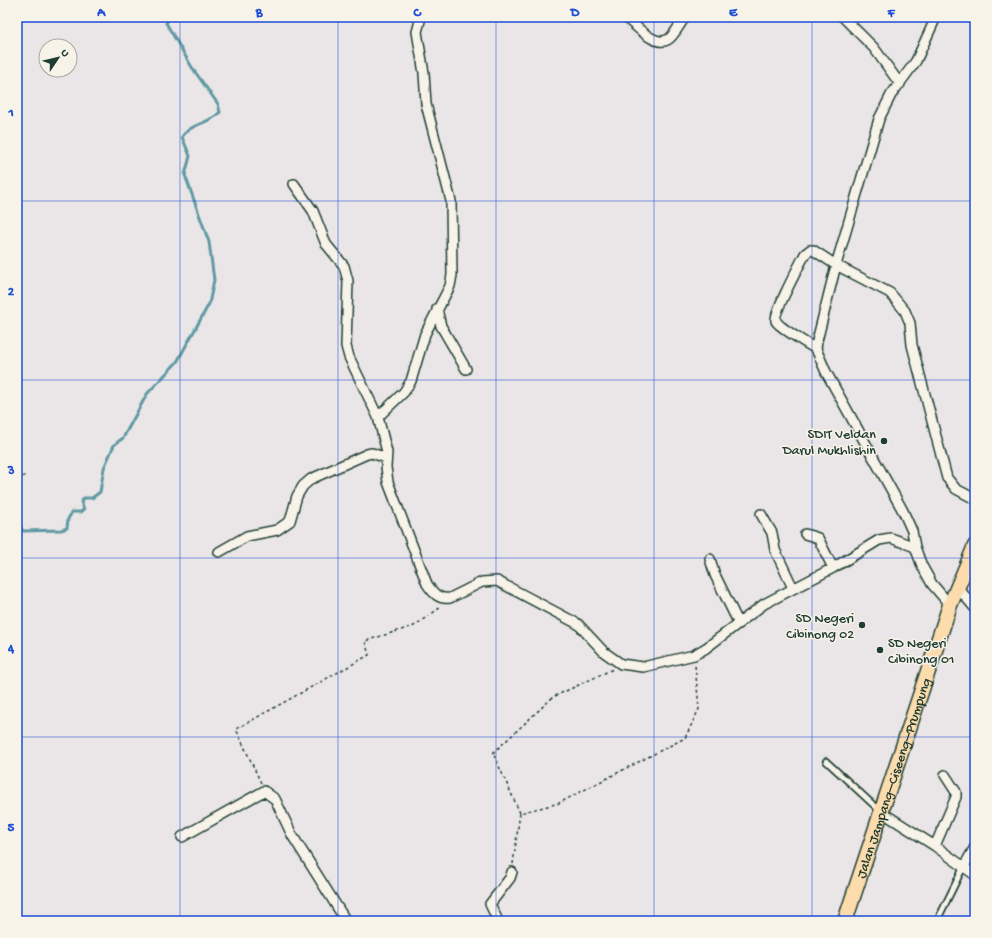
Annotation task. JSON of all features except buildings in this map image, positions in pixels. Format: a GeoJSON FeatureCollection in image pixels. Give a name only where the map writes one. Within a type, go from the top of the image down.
{"type":"FeatureCollection","features":[{"type":"Feature","properties":{"kind":"main road","name":"Jalan Jampang–Ciseeng–Prumpung"},"geometry":{"type":"LineString","coordinates":[[845,921],[880,811],[950,605],[975,546]]}},
{"type":"Feature","properties":{"kind":"street"},"geometry":{"type":"LineString","coordinates":[[378,417],[408,386],[425,334],[451,280],[453,260],[453,217],[451,201],[426,104],[424,73],[418,32],[421,17]]}},
{"type":"Feature","properties":{"kind":"street"},"geometry":{"type":"LineString","coordinates":[[625,17],[653,40],[660,42],[666,41],[671,36],[684,17]]}},
{"type":"Feature","properties":{"kind":"street"},"geometry":{"type":"LineString","coordinates":[[843,17],[874,48],[900,84]]}},
{"type":"Feature","properties":{"kind":"street"},"geometry":{"type":"LineString","coordinates":[[936,17],[919,56],[879,119],[836,265],[816,341],[816,349],[826,372],[903,511],[912,532],[915,547],[922,566],[932,584],[950,605]]}},
{"type":"Feature","properties":{"kind":"street"},"geometry":{"type":"LineString","coordinates":[[294,184],[313,211],[326,244],[346,271],[348,281],[346,346],[353,369],[369,396],[378,417],[387,452],[386,471],[388,482],[427,584],[438,596],[445,599],[482,582],[497,581],[578,624],[604,652],[621,664],[643,667],[694,655],[739,624],[764,604],[833,568],[871,544],[884,538],[899,540],[915,547]]}},
{"type":"Feature","properties":{"kind":"street"},"geometry":{"type":"LineString","coordinates":[[816,349],[776,322],[776,314],[807,251],[813,250],[836,265],[890,293],[905,311],[910,323],[912,345],[947,478],[956,489],[975,499]]}},
{"type":"Feature","properties":{"kind":"street"},"geometry":{"type":"LineString","coordinates":[[437,309],[441,326],[466,369]]}},
{"type":"Feature","properties":{"kind":"street"},"geometry":{"type":"LineString","coordinates":[[219,552],[247,536],[277,530],[290,521],[297,496],[303,486],[320,473],[367,454],[372,453],[386,458]]}},
{"type":"Feature","properties":{"kind":"street"},"geometry":{"type":"LineString","coordinates":[[761,514],[772,533],[775,550],[793,588]]}},
{"type":"Feature","properties":{"kind":"street"},"geometry":{"type":"LineString","coordinates":[[805,534],[818,538],[833,568]]}},
{"type":"Feature","properties":{"kind":"street"},"geometry":{"type":"LineString","coordinates":[[710,559],[715,575],[739,624]]}},
{"type":"Feature","properties":{"kind":"street"},"geometry":{"type":"LineString","coordinates":[[958,588],[975,608]]}},
{"type":"Feature","properties":{"kind":"street"},"geometry":{"type":"LineString","coordinates":[[935,846],[956,797],[956,792],[945,775]]}},
{"type":"Feature","properties":{"kind":"street"},"geometry":{"type":"LineString","coordinates":[[182,836],[264,790],[275,799],[292,835],[346,921]]}},
{"type":"Feature","properties":{"kind":"street"},"geometry":{"type":"LineString","coordinates":[[880,811],[935,846],[962,868],[975,875]]}},
{"type":"Feature","properties":{"kind":"street"},"geometry":{"type":"LineString","coordinates":[[962,868],[975,847]]}},
{"type":"Feature","properties":{"kind":"street"},"geometry":{"type":"LineString","coordinates":[[498,921],[490,904],[510,878],[512,872]]}},
{"type":"Feature","properties":{"kind":"lane"},"geometry":{"type":"LineString","coordinates":[[826,761],[880,811]]}},
{"type":"Feature","properties":{"kind":"lane"},"geometry":{"type":"LineString","coordinates":[[937,921],[962,868]]}},
{"type":"Feature","properties":{"kind":"path"},"geometry":{"type":"LineString","coordinates":[[17,478],[25,476]]}},
{"type":"Feature","properties":{"kind":"path"},"geometry":{"type":"LineString","coordinates":[[264,790],[236,729],[369,655],[365,641],[414,626],[441,607],[445,599]]}},
{"type":"Feature","properties":{"kind":"path"},"geometry":{"type":"LineString","coordinates":[[520,814],[558,804],[685,738],[700,709],[694,655]]}},
{"type":"Feature","properties":{"kind":"path"},"geometry":{"type":"LineString","coordinates":[[512,872],[520,814],[493,753],[553,697],[621,664]]}},
{"type":"Feature","properties":{"kind":"waterway"},"geometry":{"type":"LineString","coordinates":[[17,521],[23,531],[61,530],[67,528],[68,519],[72,512],[81,512],[84,509],[81,502],[84,498],[92,498],[100,492],[104,468],[114,445],[123,438],[147,394],[177,362],[209,304],[214,280],[209,242],[185,175],[190,156],[182,137],[190,129],[211,119],[220,112],[218,104],[193,69],[166,23],[170,17]]}},
{"type":"Feature","properties":{"kind":"place","name":"SDIT Veldan Darul Mukhlishin"},"geometry":{"type":"Point","coordinates":[884,441]}},
{"type":"Feature","properties":{"kind":"place","name":"SD Negeri Cibinong 02"},"geometry":{"type":"Point","coordinates":[862,625]}},
{"type":"Feature","properties":{"kind":"place","name":"SD Negeri Cibinong 01"},"geometry":{"type":"Point","coordinates":[880,650]}}]}
